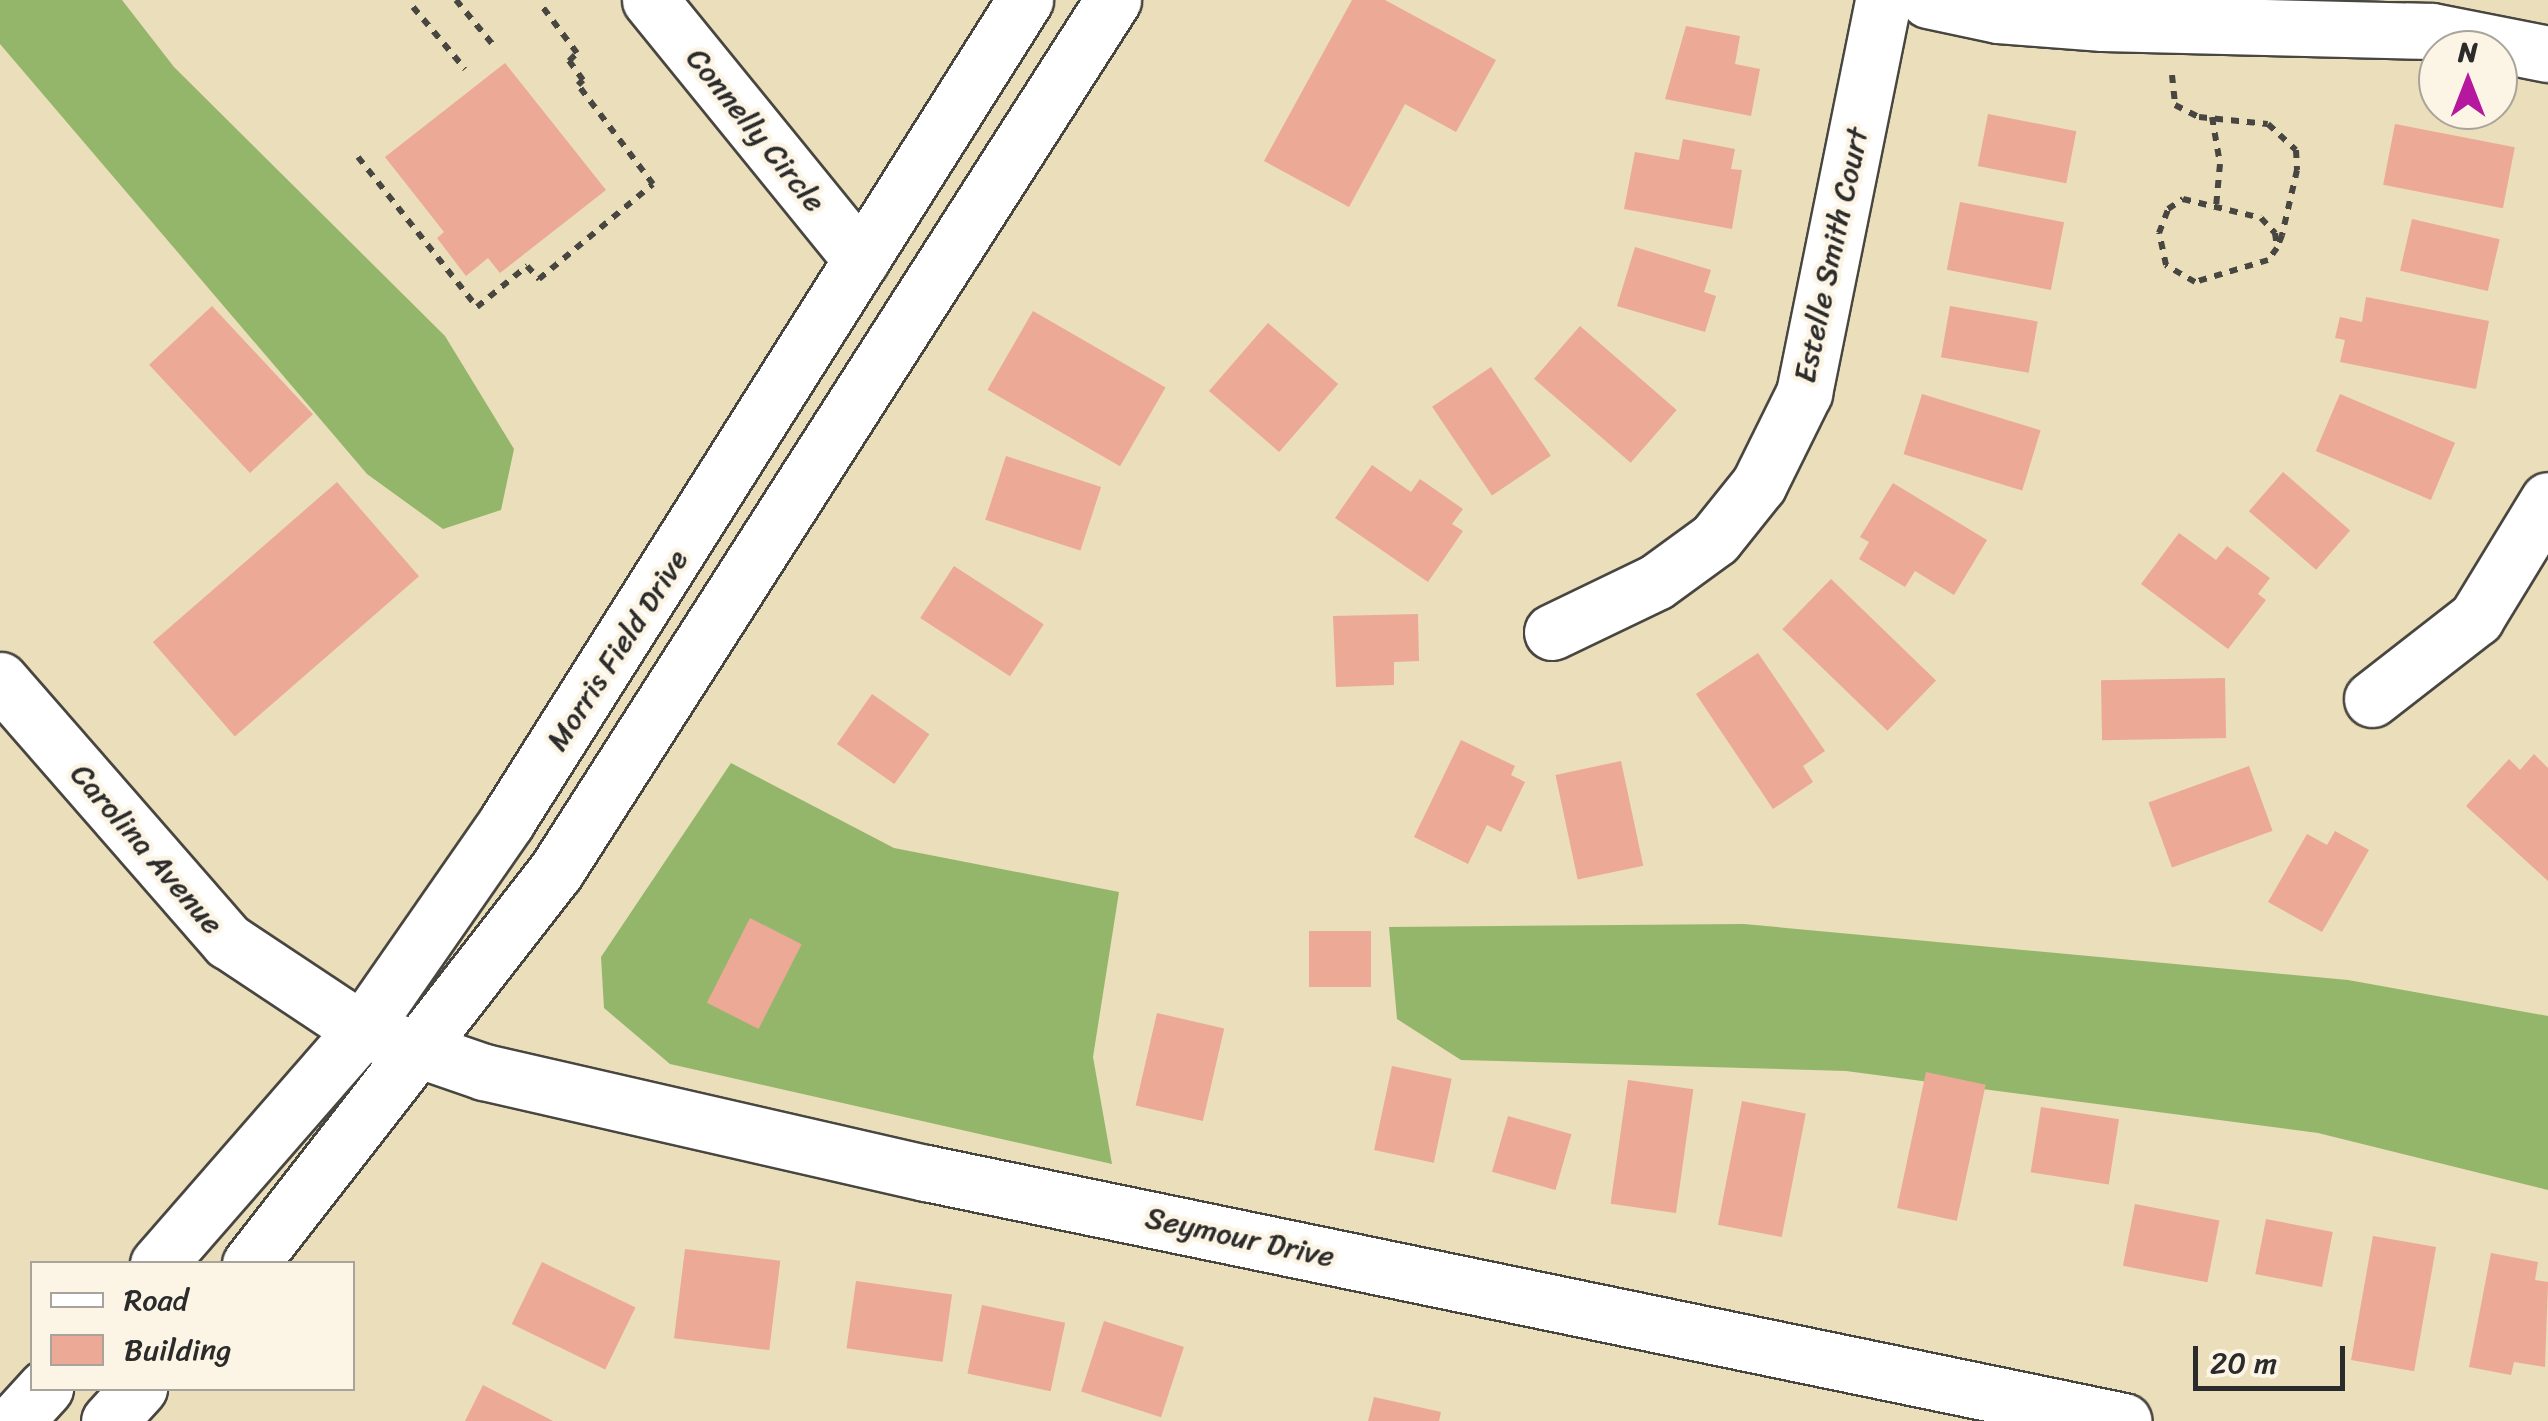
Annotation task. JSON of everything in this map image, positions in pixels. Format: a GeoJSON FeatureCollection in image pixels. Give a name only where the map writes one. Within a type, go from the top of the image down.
{"type":"FeatureCollection","features":[{"type":"Feature","properties":{"kind":"street","name":"Connelly Circle"},"geometry":{"type":"LineString","coordinates":[[650,0],[861,260]]}},
{"type":"Feature","properties":{"kind":"street","name":"Morris Field Drive"},"geometry":{"type":"LineString","coordinates":[[161,1261],[362,1030],[636,623],[1025,0]]}},
{"type":"Feature","properties":{"kind":"street"},"geometry":{"type":"LineString","coordinates":[[252,1261],[422,1050],[556,871],[724,617],[1114,0]]}},
{"type":"Feature","properties":{"kind":"street","name":"Estelle Smith Court"},"geometry":{"type":"LineString","coordinates":[[1552,632],[1656,582],[1715,539],[1759,484],[1804,394],[1883,0]]}},
{"type":"Feature","properties":{"kind":"street"},"geometry":{"type":"LineString","coordinates":[[1928,0],[1998,15],[2103,23],[2432,31],[2548,54]]}},
{"type":"Feature","properties":{"kind":"street"},"geometry":{"type":"LineString","coordinates":[[2372,699],[2476,618],[2548,500]]}},
{"type":"Feature","properties":{"kind":"street","name":"Carolina Avenue"},"geometry":{"type":"LineString","coordinates":[[0,680],[228,941],[362,1030]]}},
{"type":"Feature","properties":{"kind":"street","name":"Seymour Drive"},"geometry":{"type":"LineString","coordinates":[[362,1030],[555,1092],[1932,1401],[2124,1421]]}},
{"type":"Feature","properties":{"kind":"street"},"geometry":{"type":"LineString","coordinates":[[15,1421],[42,1391]]}},
{"type":"Feature","properties":{"kind":"street"},"geometry":{"type":"LineString","coordinates":[[110,1421],[135,1391]]}},
{"type":"Feature","properties":{"kind":"path"},"geometry":{"type":"LineString","coordinates":[[456,0],[494,46]]}},
{"type":"Feature","properties":{"kind":"path"},"geometry":{"type":"LineString","coordinates":[[358,157],[477,307],[527,266],[539,279],[653,184],[578,86],[583,80],[569,61],[578,54],[542,6]]}},
{"type":"Feature","properties":{"kind":"path"},"geometry":{"type":"LineString","coordinates":[[413,7],[465,70]]}},
{"type":"Feature","properties":{"kind":"path"},"geometry":{"type":"LineString","coordinates":[[2172,74],[2175,105],[2212,118],[2268,124],[2296,150],[2298,170],[2277,248],[2268,260],[2218,280],[2179,276],[2159,250],[2168,209],[2184,199],[2261,218],[2275,233],[2277,248]]}},
{"type":"Feature","properties":{"kind":"path"},"geometry":{"type":"LineString","coordinates":[[2212,118],[2220,164],[2216,207]]}},
{"type":"Feature","properties":{"kind":"green space"},"geometry":{"type":"Polygon","coordinates":[[[0,0],[122,0],[174,67],[445,336],[514,449],[501,510],[443,529],[367,474],[0,44],[0,0]]]}},
{"type":"Feature","properties":{"kind":"green space"},"geometry":{"type":"Polygon","coordinates":[[[731,763],[894,848],[1119,892],[1093,1057],[1112,1164],[670,1064],[604,1008],[601,957],[731,763]]]}},
{"type":"Feature","properties":{"kind":"green space"},"geometry":{"type":"Polygon","coordinates":[[[1744,924],[2348,980],[2548,1016],[2548,1190],[2318,1133],[1846,1071],[1461,1060],[1397,1019],[1389,927],[1744,924]]]}},
{"type":"Feature","properties":{"kind":"building"},"geometry":{"type":"Polygon","coordinates":[[[1352,0],[1385,0],[1496,60],[1456,132],[1405,104],[1349,207],[1264,161],[1352,0]]]}},
{"type":"Feature","properties":{"kind":"building"},"geometry":{"type":"Polygon","coordinates":[[[1686,26],[1740,36],[1735,64],[1760,69],[1751,116],[1665,99],[1686,26]]]}},
{"type":"Feature","properties":{"kind":"building"},"geometry":{"type":"Polygon","coordinates":[[[505,63],[606,190],[500,273],[488,258],[466,276],[437,238],[444,232],[385,157],[505,63]]]}},
{"type":"Feature","properties":{"kind":"building"},"geometry":{"type":"Polygon","coordinates":[[[1988,114],[2076,131],[2066,183],[1978,166],[1988,114]]]}},
{"type":"Feature","properties":{"kind":"building"},"geometry":{"type":"Polygon","coordinates":[[[2395,124],[2515,147],[2503,208],[2383,185],[2395,124]]]}},
{"type":"Feature","properties":{"kind":"building"},"geometry":{"type":"Polygon","coordinates":[[[1683,139],[1735,149],[1731,169],[1742,170],[1732,229],[1624,209],[1635,152],[1679,160],[1683,139]]]}},
{"type":"Feature","properties":{"kind":"building"},"geometry":{"type":"Polygon","coordinates":[[[1960,202],[2064,222],[2051,290],[1947,270],[1960,202]]]}},
{"type":"Feature","properties":{"kind":"building"},"geometry":{"type":"Polygon","coordinates":[[[2412,219],[2500,239],[2488,291],[2400,271],[2412,219]]]}},
{"type":"Feature","properties":{"kind":"building"},"geometry":{"type":"Polygon","coordinates":[[[1635,247],[1711,270],[1704,292],[1716,296],[1705,332],[1617,306],[1635,247]]]}},
{"type":"Feature","properties":{"kind":"building"},"geometry":{"type":"Polygon","coordinates":[[[2366,297],[2489,321],[2476,389],[2340,362],[2345,340],[2335,338],[2340,317],[2362,322],[2366,297]]]}},
{"type":"Feature","properties":{"kind":"building"},"geometry":{"type":"Polygon","coordinates":[[[212,306],[313,414],[250,473],[149,365],[212,306]]]}},
{"type":"Feature","properties":{"kind":"building"},"geometry":{"type":"Polygon","coordinates":[[[1950,306],[2038,321],[2029,373],[1941,357],[1950,306]]]}},
{"type":"Feature","properties":{"kind":"building"},"geometry":{"type":"Polygon","coordinates":[[[1033,311],[1166,388],[1120,466],[988,390],[1033,311]]]}},
{"type":"Feature","properties":{"kind":"building"},"geometry":{"type":"Polygon","coordinates":[[[1268,323],[1338,384],[1279,452],[1209,391],[1268,323]]]}},
{"type":"Feature","properties":{"kind":"building"},"geometry":{"type":"Polygon","coordinates":[[[1580,326],[1677,410],[1631,463],[1534,379],[1580,326]]]}},
{"type":"Feature","properties":{"kind":"building"},"geometry":{"type":"Polygon","coordinates":[[[1491,367],[1551,456],[1492,495],[1432,407],[1491,367]]]}},
{"type":"Feature","properties":{"kind":"building"},"geometry":{"type":"Polygon","coordinates":[[[1922,394],[2041,430],[2022,491],[1904,454],[1922,394]]]}},
{"type":"Feature","properties":{"kind":"building"},"geometry":{"type":"Polygon","coordinates":[[[2340,394],[2455,443],[2431,500],[2316,451],[2340,394]]]}},
{"type":"Feature","properties":{"kind":"building"},"geometry":{"type":"Polygon","coordinates":[[[1006,456],[1101,487],[1080,551],[985,520],[1006,456]]]}},
{"type":"Feature","properties":{"kind":"building"},"geometry":{"type":"Polygon","coordinates":[[[1372,465],[1411,492],[1420,479],[1463,509],[1452,524],[1463,531],[1428,582],[1335,518],[1372,465]]]}},
{"type":"Feature","properties":{"kind":"building"},"geometry":{"type":"Polygon","coordinates":[[[2283,472],[2350,530],[2316,570],[2249,511],[2283,472]]]}},
{"type":"Feature","properties":{"kind":"building"},"geometry":{"type":"Polygon","coordinates":[[[337,482],[419,576],[235,736],[153,642],[337,482]]]}},
{"type":"Feature","properties":{"kind":"building"},"geometry":{"type":"Polygon","coordinates":[[[1893,483],[1987,540],[1954,595],[1915,571],[1905,587],[1859,559],[1869,542],[1860,537],[1893,483]]]}},
{"type":"Feature","properties":{"kind":"building"},"geometry":{"type":"Polygon","coordinates":[[[2179,533],[2216,560],[2227,546],[2270,578],[2258,594],[2266,600],[2228,649],[2141,584],[2179,533]]]}},
{"type":"Feature","properties":{"kind":"building"},"geometry":{"type":"Polygon","coordinates":[[[954,566],[1044,624],[1010,676],[920,618],[954,566]]]}},
{"type":"Feature","properties":{"kind":"building"},"geometry":{"type":"Polygon","coordinates":[[[1831,579],[1936,680],[1887,731],[1782,629],[1831,579]]]}},
{"type":"Feature","properties":{"kind":"building"},"geometry":{"type":"Polygon","coordinates":[[[1418,614],[1419,661],[1394,662],[1394,685],[1336,687],[1333,616],[1418,614]]]}},
{"type":"Feature","properties":{"kind":"building"},"geometry":{"type":"Polygon","coordinates":[[[1758,653],[1825,751],[1803,766],[1813,782],[1773,809],[1696,694],[1758,653]]]}},
{"type":"Feature","properties":{"kind":"building"},"geometry":{"type":"Polygon","coordinates":[[[2225,678],[2226,738],[2102,740],[2101,680],[2225,678]]]}},
{"type":"Feature","properties":{"kind":"building"},"geometry":{"type":"Polygon","coordinates":[[[872,694],[929,734],[894,784],[837,744],[872,694]]]}},
{"type":"Feature","properties":{"kind":"building"},"geometry":{"type":"Polygon","coordinates":[[[1461,740],[1515,766],[1511,775],[1525,782],[1501,832],[1487,825],[1468,864],[1414,837],[1461,740]]]}},
{"type":"Feature","properties":{"kind":"building"},"geometry":{"type":"Polygon","coordinates":[[[2534,754],[2548,768],[2548,881],[2466,806],[2509,759],[2520,770],[2534,754]]]}},
{"type":"Feature","properties":{"kind":"building"},"geometry":{"type":"Polygon","coordinates":[[[1621,761],[1643,866],[1578,880],[1555,775],[1621,761]]]}},
{"type":"Feature","properties":{"kind":"building"},"geometry":{"type":"Polygon","coordinates":[[[2249,766],[2273,831],[2172,867],[2148,803],[2249,766]]]}},
{"type":"Feature","properties":{"kind":"building"},"geometry":{"type":"Polygon","coordinates":[[[2335,831],[2369,850],[2322,932],[2268,902],[2307,834],[2327,845],[2335,831]]]}},
{"type":"Feature","properties":{"kind":"building"},"geometry":{"type":"Polygon","coordinates":[[[750,918],[802,944],[759,1029],[707,1003],[750,918]]]}},
{"type":"Feature","properties":{"kind":"building"},"geometry":{"type":"Polygon","coordinates":[[[1309,931],[1371,931],[1371,987],[1309,987],[1309,931]]]}},
{"type":"Feature","properties":{"kind":"building"},"geometry":{"type":"Polygon","coordinates":[[[1157,1013],[1224,1029],[1203,1121],[1136,1106],[1157,1013]]]}},
{"type":"Feature","properties":{"kind":"building"},"geometry":{"type":"Polygon","coordinates":[[[1392,1066],[1452,1079],[1434,1163],[1374,1150],[1392,1066]]]}},
{"type":"Feature","properties":{"kind":"building"},"geometry":{"type":"Polygon","coordinates":[[[1926,1072],[1986,1085],[1957,1221],[1897,1208],[1926,1072]]]}},
{"type":"Feature","properties":{"kind":"building"},"geometry":{"type":"Polygon","coordinates":[[[1628,1080],[1693,1089],[1676,1213],[1611,1204],[1628,1080]]]}},
{"type":"Feature","properties":{"kind":"building"},"geometry":{"type":"Polygon","coordinates":[[[1742,1101],[1806,1113],[1782,1237],[1718,1225],[1742,1101]]]}},
{"type":"Feature","properties":{"kind":"building"},"geometry":{"type":"Polygon","coordinates":[[[2041,1107],[2119,1119],[2109,1185],[2031,1172],[2041,1107]]]}},
{"type":"Feature","properties":{"kind":"building"},"geometry":{"type":"Polygon","coordinates":[[[1508,1116],[1571,1134],[1555,1190],[1492,1172],[1508,1116]]]}},
{"type":"Feature","properties":{"kind":"building"},"geometry":{"type":"Polygon","coordinates":[[[2135,1204],[2219,1220],[2207,1282],[2123,1266],[2135,1204]]]}},
{"type":"Feature","properties":{"kind":"building"},"geometry":{"type":"Polygon","coordinates":[[[2266,1219],[2333,1232],[2322,1287],[2255,1274],[2266,1219]]]}},
{"type":"Feature","properties":{"kind":"building"},"geometry":{"type":"Polygon","coordinates":[[[2373,1236],[2436,1247],[2414,1371],[2351,1360],[2373,1236]]]}},
{"type":"Feature","properties":{"kind":"building"},"geometry":{"type":"Polygon","coordinates":[[[685,1249],[780,1261],[769,1350],[674,1338],[685,1249]]]}},
{"type":"Feature","properties":{"kind":"building"},"geometry":{"type":"Polygon","coordinates":[[[2491,1253],[2538,1262],[2535,1280],[2548,1282],[2545,1367],[2514,1362],[2511,1375],[2469,1367],[2491,1253]]]}},
{"type":"Feature","properties":{"kind":"building"},"geometry":{"type":"Polygon","coordinates":[[[542,1262],[635,1308],[605,1370],[512,1324],[542,1262]]]}},
{"type":"Feature","properties":{"kind":"building"},"geometry":{"type":"Polygon","coordinates":[[[856,1281],[952,1294],[943,1362],[847,1348],[856,1281]]]}},
{"type":"Feature","properties":{"kind":"building"},"geometry":{"type":"Polygon","coordinates":[[[982,1305],[1065,1323],[1051,1391],[967,1373],[982,1305]]]}},
{"type":"Feature","properties":{"kind":"building"},"geometry":{"type":"Polygon","coordinates":[[[1104,1321],[1184,1347],[1161,1417],[1081,1391],[1104,1321]]]}},
{"type":"Feature","properties":{"kind":"building"},"geometry":{"type":"Polygon","coordinates":[[[483,1385],[553,1421],[465,1421],[483,1385]]]}},
{"type":"Feature","properties":{"kind":"building"},"geometry":{"type":"Polygon","coordinates":[[[1374,1397],[1441,1412],[1439,1421],[1368,1421],[1374,1397]]]}}]}
